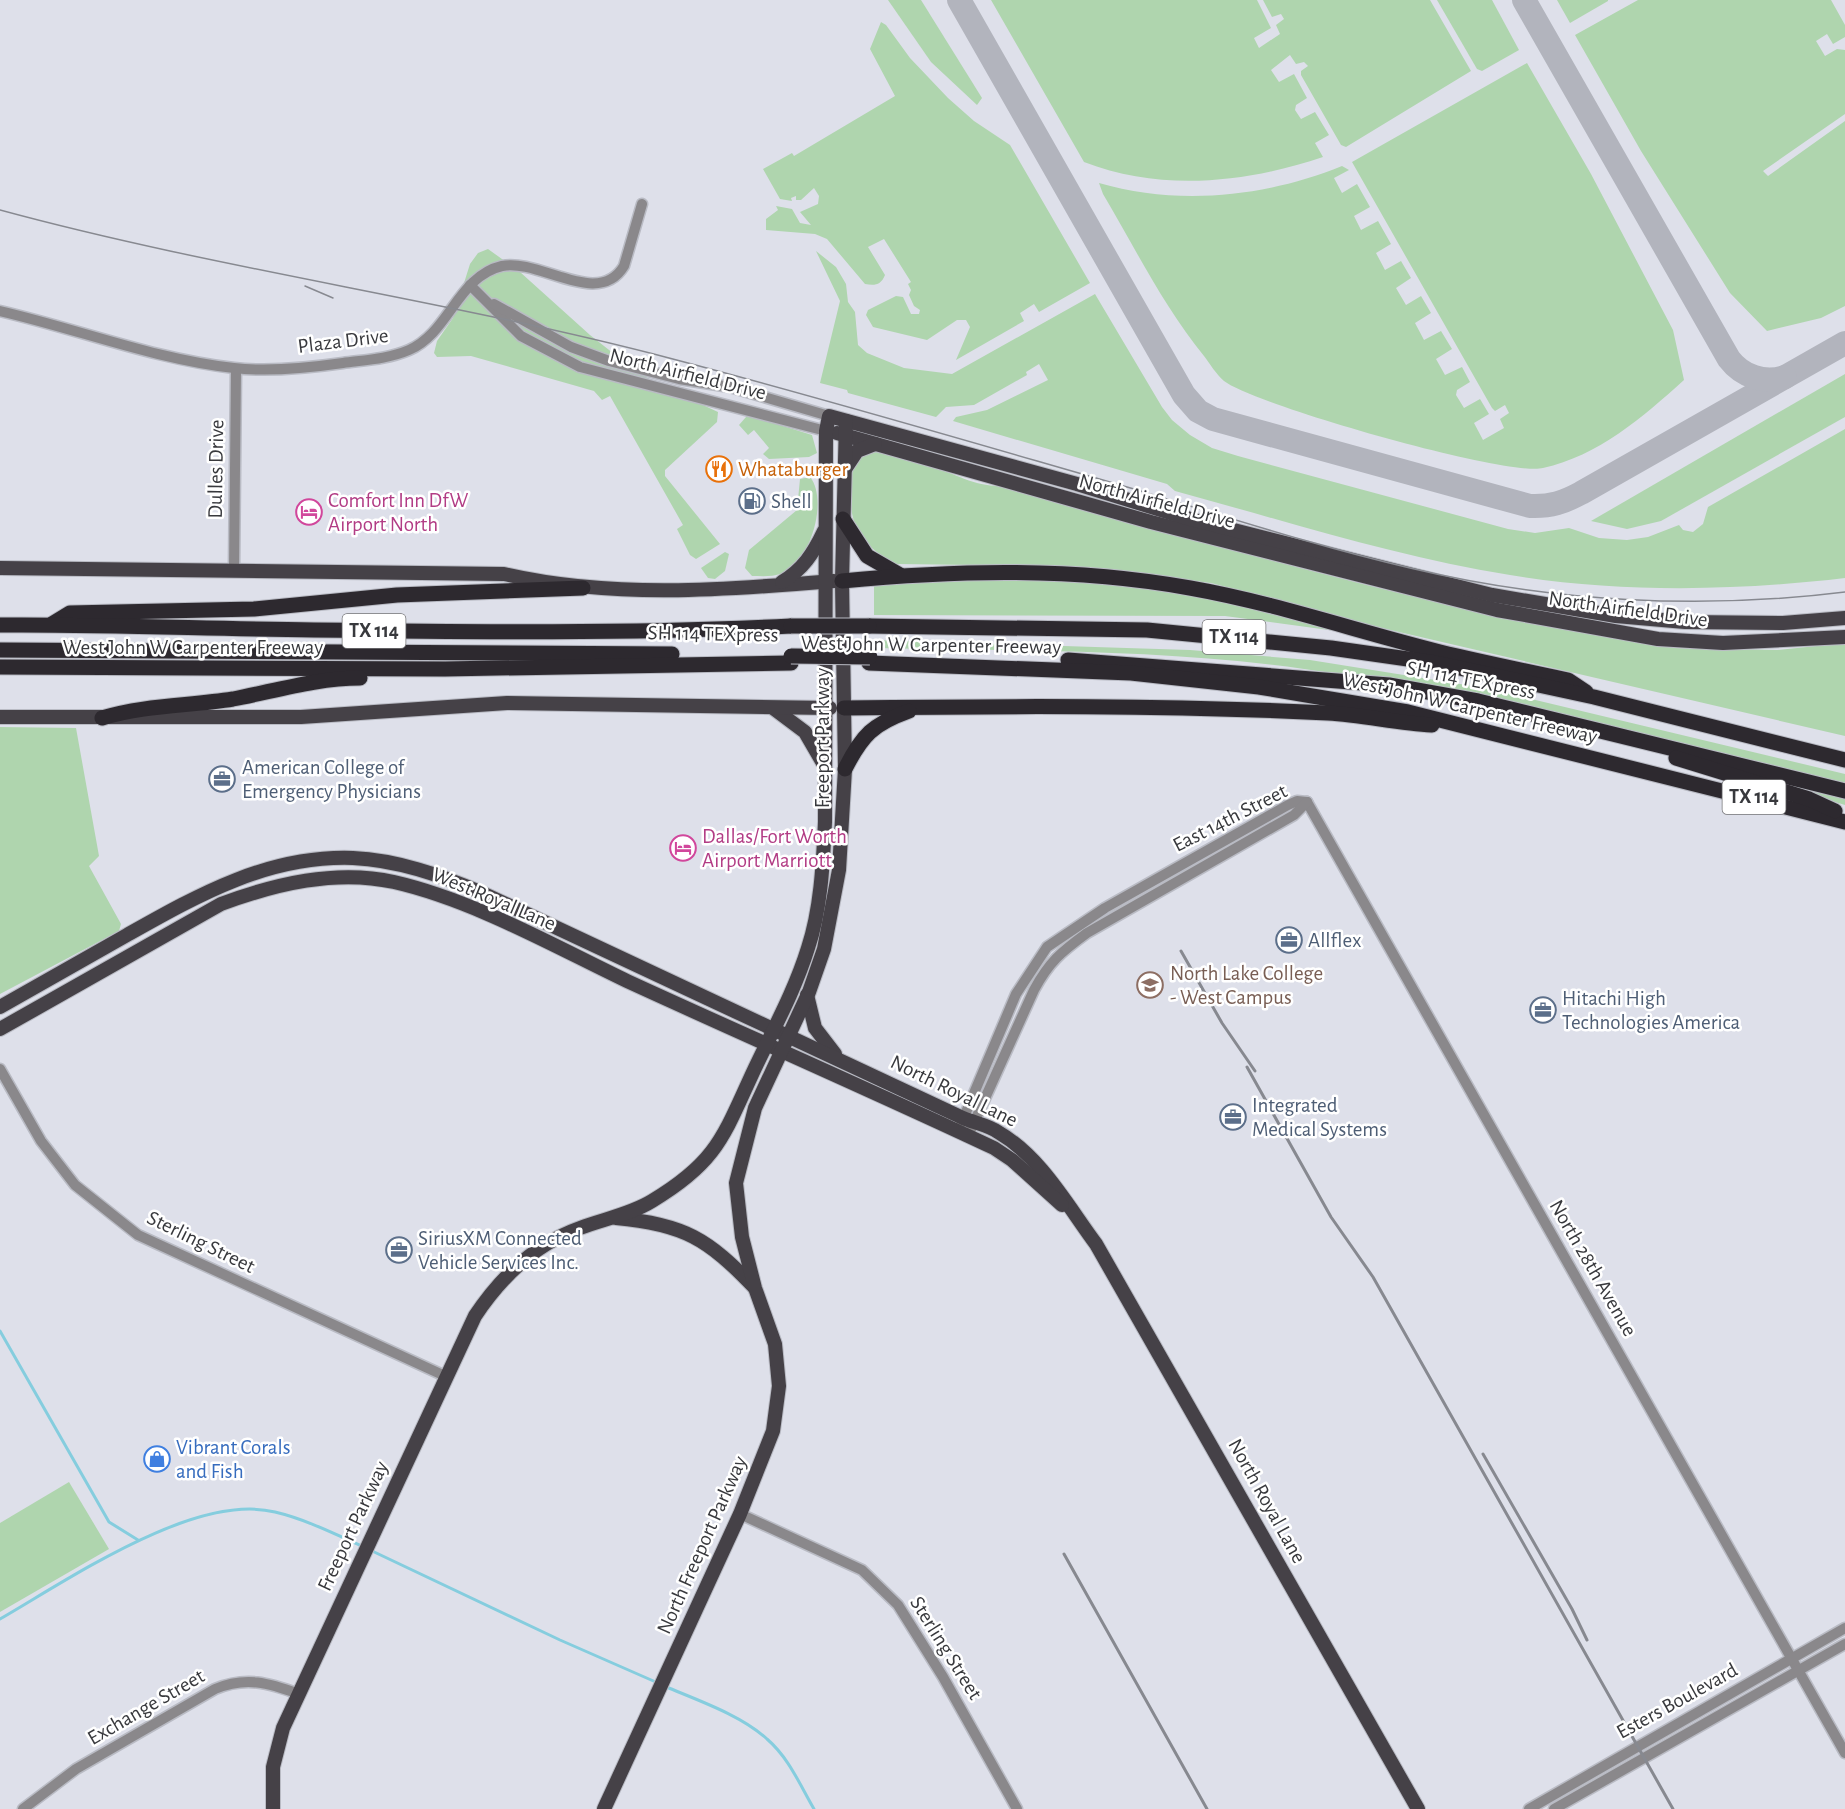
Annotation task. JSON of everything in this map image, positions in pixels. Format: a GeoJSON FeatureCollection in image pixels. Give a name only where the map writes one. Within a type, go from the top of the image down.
{"type":"FeatureCollection","features":[{"type":"Feature","properties":{"kind":"highway"},"geometry":{"type":"LineString","coordinates":[[843,519],[867,556],[900,575]]}},
{"type":"Feature","properties":{"kind":"highway"},"geometry":{"type":"LineString","coordinates":[[842,581],[900,575],[1019,572],[1187,587],[1294,610],[1439,652],[1568,680],[1594,697]]}},
{"type":"Feature","properties":{"kind":"highway"},"geometry":{"type":"LineString","coordinates":[[52,624],[70,613],[254,609],[418,594],[528,592],[583,588]]}},
{"type":"Feature","properties":{"kind":"highway","name":"West John W Carpenter Freeway"},"geometry":{"type":"LineString","coordinates":[[0,625],[52,624],[336,631],[696,631],[791,626],[1147,630],[1272,640],[1436,663],[1594,697],[1845,760]]}},
{"type":"Feature","properties":{"kind":"highway","name":"SH 114 TEXpress"},"geometry":{"type":"LineString","coordinates":[[0,650],[791,659]]}},
{"type":"Feature","properties":{"kind":"highway","name":"West John W Carpenter Freeway"},"geometry":{"type":"LineString","coordinates":[[0,667],[444,669],[791,659],[870,660],[1152,675],[1408,712],[1845,822]]}},
{"type":"Feature","properties":{"kind":"highway","name":"SH 114 TEXpress"},"geometry":{"type":"LineString","coordinates":[[870,660],[1098,660],[1389,685],[1478,701],[1845,791]]}},
{"type":"Feature","properties":{"kind":"highway"},"geometry":{"type":"LineString","coordinates":[[102,718],[131,709],[183,706],[347,678],[424,678],[444,669]]}},
{"type":"Feature","properties":{"kind":"highway"},"geometry":{"type":"LineString","coordinates":[[845,769],[856,747],[866,734],[882,720],[920,707]]}},
{"type":"Feature","properties":{"kind":"highway"},"geometry":{"type":"LineString","coordinates":[[844,708],[1179,708],[1327,713],[1406,724],[1466,726]]}},
{"type":"Feature","properties":{"kind":"highway"},"geometry":{"type":"LineString","coordinates":[[1612,733],[1622,740],[1809,799],[1845,815]]}},
{"type":"Feature","properties":{"kind":"main road","name":"North Airfield Drive"},"geometry":{"type":"LineString","coordinates":[[829,416],[845,428],[875,444],[1151,522],[1507,612],[1658,639],[1722,643],[1845,637]]}},
{"type":"Feature","properties":{"kind":"main road","name":"Freeport Parkway"},"geometry":{"type":"LineString","coordinates":[[755,1288],[742,1237],[736,1183],[755,1108],[774,1049],[775,1030],[809,946],[823,857],[826,812],[824,708],[826,431],[829,416]]}},
{"type":"Feature","properties":{"kind":"main road","name":"North Airfield Drive"},"geometry":{"type":"LineString","coordinates":[[826,431],[845,428],[1077,484],[1190,519],[1492,595],[1616,616],[1685,622],[1783,623],[1845,618]]}},
{"type":"Feature","properties":{"kind":"main road","name":"Freeport Parkway"},"geometry":{"type":"LineString","coordinates":[[273,1809],[271,1797],[276,1752],[283,1728],[445,1376],[475,1316],[510,1270],[539,1248],[564,1234],[650,1202],[698,1170],[731,1124],[774,1049],[789,1036],[807,995],[824,949],[840,859],[845,769],[842,581],[845,428]]}},
{"type":"Feature","properties":{"kind":"main road"},"geometry":{"type":"LineString","coordinates":[[844,474],[851,457],[857,451],[875,444]]}},
{"type":"Feature","properties":{"kind":"main road"},"geometry":{"type":"LineString","coordinates":[[778,584],[798,573],[812,556],[826,527]]}},
{"type":"Feature","properties":{"kind":"main road"},"geometry":{"type":"LineString","coordinates":[[0,568],[504,574],[583,588],[704,590],[842,581]]}},
{"type":"Feature","properties":{"kind":"main road"},"geometry":{"type":"LineString","coordinates":[[0,717],[301,717],[507,703],[844,708]]}},
{"type":"Feature","properties":{"kind":"main road"},"geometry":{"type":"LineString","coordinates":[[773,708],[805,732],[824,764]]}},
{"type":"Feature","properties":{"kind":"main road"},"geometry":{"type":"LineString","coordinates":[[823,857],[840,859]]}},
{"type":"Feature","properties":{"kind":"main road","name":"West Royal Lane"},"geometry":{"type":"LineString","coordinates":[[0,1007],[197,896],[232,880],[297,862],[354,858],[426,871],[533,916],[789,1036]]}},
{"type":"Feature","properties":{"kind":"main road"},"geometry":{"type":"LineString","coordinates":[[327,859],[328,878]]}},
{"type":"Feature","properties":{"kind":"main road","name":"West Royal Lane"},"geometry":{"type":"LineString","coordinates":[[0,1029],[221,904],[284,884],[328,878],[393,882],[455,902],[962,1133]]}},
{"type":"Feature","properties":{"kind":"main road"},"geometry":{"type":"LineString","coordinates":[[524,933],[533,916]]}},
{"type":"Feature","properties":{"kind":"main road"},"geometry":{"type":"LineString","coordinates":[[132,933],[141,949]]}},
{"type":"Feature","properties":{"kind":"main road"},"geometry":{"type":"LineString","coordinates":[[807,995],[815,1028],[841,1059]]}},
{"type":"Feature","properties":{"kind":"main road","name":"North Royal Lane"},"geometry":{"type":"LineString","coordinates":[[789,1036],[969,1120],[996,1130],[1015,1143],[1062,1195],[1096,1244],[1213,1445],[1306,1616],[1418,1809]]}},
{"type":"Feature","properties":{"kind":"main road","name":"North Royal Lane"},"geometry":{"type":"LineString","coordinates":[[962,1133],[1012,1160],[1075,1216]]}},
{"type":"Feature","properties":{"kind":"main road"},"geometry":{"type":"LineString","coordinates":[[611,1218],[657,1222],[688,1232],[716,1250],[755,1288]]}},
{"type":"Feature","properties":{"kind":"main road","name":"North Freeport Parkway"},"geometry":{"type":"LineString","coordinates":[[604,1809],[740,1514],[773,1431],[779,1386],[775,1344],[755,1288]]}},
{"type":"Feature","properties":{"kind":"street","name":"Plaza Drive"},"geometry":{"type":"LineString","coordinates":[[0,311],[177,358],[236,369],[323,366],[394,356],[418,346],[436,332],[470,285],[500,267],[516,265],[590,284],[609,281],[619,275],[624,266],[642,204]]}},
{"type":"Feature","properties":{"kind":"street","name":"North Airfield Drive"},"geometry":{"type":"LineString","coordinates":[[470,285],[521,336],[580,368],[826,431]]}},
{"type":"Feature","properties":{"kind":"street","name":"North Airfield Drive"},"geometry":{"type":"LineString","coordinates":[[488,301],[571,347],[609,361],[679,379],[730,387],[829,416]]}},
{"type":"Feature","properties":{"kind":"street","name":"Dulles Drive"},"geometry":{"type":"LineString","coordinates":[[234,571],[236,369]]}},
{"type":"Feature","properties":{"kind":"street","name":"East 14th Street"},"geometry":{"type":"LineString","coordinates":[[962,1133],[1034,990],[1058,955],[1087,933],[1294,815],[1307,802]]}},
{"type":"Feature","properties":{"kind":"street","name":"North 28th Avenue"},"geometry":{"type":"LineString","coordinates":[[1307,802],[1845,1753]]}},
{"type":"Feature","properties":{"kind":"street","name":"Sterling Street"},"geometry":{"type":"LineString","coordinates":[[0,1069],[41,1141],[63,1171],[86,1196],[138,1235],[445,1376]]}},
{"type":"Feature","properties":{"kind":"street","name":"Sterling Street"},"geometry":{"type":"LineString","coordinates":[[740,1514],[862,1570],[898,1605],[943,1677],[1017,1809]]}},
{"type":"Feature","properties":{"kind":"street","name":"Esters Boulevard"},"geometry":{"type":"LineString","coordinates":[[1529,1809],[1845,1628]]}},
{"type":"Feature","properties":{"kind":"street","name":"Esters Boulevard"},"geometry":{"type":"LineString","coordinates":[[1554,1809],[1845,1644]]}},
{"type":"Feature","properties":{"kind":"street","name":"Exchange Street"},"geometry":{"type":"LineString","coordinates":[[23,1809],[76,1769],[215,1689],[248,1680],[299,1694]]}},
{"type":"Feature","properties":{"kind":"street"},"geometry":{"type":"LineString","coordinates":[[1576,1781],[1583,1793]]}},
{"type":"Feature","properties":{"kind":"green space"},"geometry":{"type":"Polygon","coordinates":[[[888,0],[921,0],[982,98],[977,105],[931,62],[888,0]]]}},
{"type":"Feature","properties":{"kind":"green space"},"geometry":{"type":"Polygon","coordinates":[[[991,0],[1257,0],[1271,28],[1254,38],[1259,48],[1280,34],[1276,25],[1284,19],[1281,14],[1272,17],[1263,0],[1430,0],[1471,71],[1346,147],[1341,145],[1301,75],[1301,71],[1308,66],[1304,62],[1296,64],[1290,55],[1271,70],[1279,82],[1294,74],[1307,98],[1296,105],[1295,110],[1301,119],[1315,112],[1329,135],[1315,143],[1323,157],[1294,166],[1234,178],[1173,180],[1143,178],[1084,162],[991,0]]]}},
{"type":"Feature","properties":{"kind":"green space"},"geometry":{"type":"Polygon","coordinates":[[[1437,0],[1492,0],[1519,50],[1482,71],[1477,69],[1437,0]]]}},
{"type":"Feature","properties":{"kind":"green space"},"geometry":{"type":"Polygon","coordinates":[[[1557,0],[1608,0],[1608,1],[1570,23],[1557,0]]]}},
{"type":"Feature","properties":{"kind":"green space"},"geometry":{"type":"Polygon","coordinates":[[[1638,0],[1831,0],[1845,25],[1845,37],[1833,44],[1827,34],[1816,41],[1825,56],[1837,49],[1845,50],[1845,114],[1763,171],[1768,176],[1845,121],[1845,306],[1821,318],[1767,331],[1730,293],[1641,151],[1575,35],[1638,0]]]}},
{"type":"Feature","properties":{"kind":"green space"},"geometry":{"type":"Polygon","coordinates":[[[881,22],[886,25],[910,58],[948,98],[974,121],[1010,145],[1090,283],[1039,312],[1034,304],[1020,313],[1024,321],[956,360],[970,327],[966,320],[957,320],[927,340],[873,327],[866,315],[868,310],[896,296],[903,297],[911,314],[919,314],[920,310],[914,306],[909,295],[911,290],[908,284],[911,282],[884,239],[868,247],[885,275],[880,283],[872,285],[865,284],[827,239],[815,234],[766,230],[766,219],[778,210],[776,206],[792,209],[800,223],[811,225],[800,212],[818,204],[819,196],[814,188],[801,200],[796,200],[796,196],[791,198],[792,201],[780,199],[763,169],[792,153],[794,156],[895,96],[870,49],[881,22]]]}},
{"type":"Feature","properties":{"kind":"green space"},"geometry":{"type":"Polygon","coordinates":[[[1527,63],[1591,174],[1673,330],[1684,380],[1636,421],[1601,445],[1543,468],[1520,468],[1482,462],[1382,437],[1282,406],[1224,381],[1176,318],[1103,194],[1099,183],[1160,194],[1222,195],[1283,185],[1342,166],[1349,170],[1334,178],[1342,193],[1357,184],[1370,207],[1354,216],[1361,230],[1378,221],[1391,244],[1376,253],[1385,270],[1401,261],[1411,278],[1396,288],[1406,305],[1421,296],[1431,313],[1415,323],[1424,340],[1441,331],[1452,349],[1436,359],[1445,375],[1462,367],[1470,382],[1457,390],[1456,395],[1464,408],[1480,399],[1489,414],[1474,423],[1483,440],[1504,428],[1500,419],[1509,413],[1505,405],[1495,411],[1492,408],[1352,162],[1527,63]]]}},
{"type":"Feature","properties":{"kind":"green space"},"geometry":{"type":"Polygon","coordinates":[[[488,249],[520,272],[590,335],[637,372],[718,412],[717,422],[665,470],[665,476],[720,544],[696,559],[690,555],[677,529],[683,525],[610,396],[602,400],[594,391],[471,356],[437,357],[434,353],[437,341],[453,318],[470,264],[478,253],[488,249]]]}},
{"type":"Feature","properties":{"kind":"green space"},"geometry":{"type":"Polygon","coordinates":[[[816,251],[836,267],[846,284],[848,302],[855,312],[858,345],[867,353],[904,368],[952,374],[1095,294],[1162,407],[1172,420],[1190,435],[1212,448],[1508,529],[1535,533],[1569,528],[1599,538],[1627,540],[1648,537],[1679,525],[1683,530],[1693,532],[1703,524],[1708,507],[1845,429],[1845,578],[1762,586],[1677,588],[1593,585],[1510,575],[1425,558],[1300,526],[1175,491],[1167,484],[953,421],[956,417],[987,410],[1048,380],[1039,364],[1026,372],[1027,375],[974,405],[946,407],[936,417],[848,393],[847,390],[820,383],[840,301],[816,251]]]}},
{"type":"Feature","properties":{"kind":"green space"},"geometry":{"type":"Polygon","coordinates":[[[1845,374],[1845,417],[1661,521],[1627,529],[1591,521],[1845,374]]]}},
{"type":"Feature","properties":{"kind":"green space"},"geometry":{"type":"Polygon","coordinates":[[[751,416],[812,435],[817,453],[809,457],[769,459],[763,454],[769,448],[754,430],[748,435],[739,425],[746,417],[751,416]]]}},
{"type":"Feature","properties":{"kind":"green space"},"geometry":{"type":"Polygon","coordinates":[[[867,450],[931,466],[975,482],[1003,486],[1336,577],[1504,616],[1589,632],[1673,644],[1673,648],[1777,650],[1845,643],[1845,736],[1369,625],[1211,583],[1057,566],[896,564],[869,545],[855,524],[850,497],[852,465],[867,450]]]}},
{"type":"Feature","properties":{"kind":"green space"},"geometry":{"type":"Polygon","coordinates":[[[810,477],[818,501],[817,515],[808,545],[791,568],[777,575],[752,576],[745,568],[749,550],[797,510],[800,479],[810,477]]]}},
{"type":"Feature","properties":{"kind":"green space"},"geometry":{"type":"Polygon","coordinates":[[[725,552],[729,554],[725,571],[715,579],[708,578],[701,568],[725,552]]]}},
{"type":"Feature","properties":{"kind":"green space"},"geometry":{"type":"Polygon","coordinates":[[[939,577],[1095,582],[1207,594],[1336,631],[1225,616],[874,615],[874,582],[939,577]]]}},
{"type":"Feature","properties":{"kind":"green space"},"geometry":{"type":"Polygon","coordinates":[[[874,640],[1190,650],[1310,660],[1485,688],[1845,774],[1845,788],[1576,721],[1372,679],[1251,662],[1144,654],[875,648],[874,640]]]}},
{"type":"Feature","properties":{"kind":"green space"},"geometry":{"type":"Polygon","coordinates":[[[0,727],[76,728],[99,856],[89,866],[121,924],[119,931],[0,994],[0,727]]]}},
{"type":"Feature","properties":{"kind":"green space"},"geometry":{"type":"Polygon","coordinates":[[[1759,775],[1845,798],[1845,805],[1758,779],[1759,775]]]}},
{"type":"Feature","properties":{"kind":"green space"},"geometry":{"type":"Polygon","coordinates":[[[69,1482],[109,1549],[0,1612],[0,1523],[69,1482]]]}},
{"type":"Feature","properties":{"kind":"waterway"},"geometry":{"type":"LineString","coordinates":[[0,1331],[109,1522],[138,1540]]}},
{"type":"Feature","properties":{"kind":"waterway"},"geometry":{"type":"LineString","coordinates":[[0,1619],[133,1543],[208,1515],[243,1509],[275,1512],[309,1523],[364,1547]]}},
{"type":"Feature","properties":{"kind":"waterway"},"geometry":{"type":"LineString","coordinates":[[370,1550],[560,1640],[658,1683]]}},
{"type":"Feature","properties":{"kind":"waterway"},"geometry":{"type":"LineString","coordinates":[[664,1686],[732,1715],[767,1739],[788,1763],[814,1809]]}},
{"type":"Feature","properties":{"kind":"taxiway"},"geometry":{"type":"LineString","coordinates":[[959,0],[1184,395],[1198,411],[1213,419],[1530,506],[1544,506],[1581,493],[1845,343]]}},
{"type":"Feature","properties":{"kind":"taxiway"},"geometry":{"type":"LineString","coordinates":[[1524,0],[1729,359],[1740,370],[1754,377],[1769,380],[1785,377]]}},
{"type":"Feature","properties":{"kind":"tram line"},"geometry":{"type":"LineString","coordinates":[[0,210],[167,250],[586,337],[898,421],[1339,550],[1464,580],[1518,589],[1627,600],[1736,601],[1845,592]]}},
{"type":"Feature","properties":{"kind":"tram line"},"geometry":{"type":"LineString","coordinates":[[305,286],[333,298]]}},
{"type":"Feature","properties":{"kind":"railway"},"geometry":{"type":"LineString","coordinates":[[1181,951],[1222,1023],[1255,1071]]}},
{"type":"Feature","properties":{"kind":"railway"},"geometry":{"type":"LineString","coordinates":[[1247,1067],[1331,1217],[1373,1277],[1673,1809]]}},
{"type":"Feature","properties":{"kind":"railway"},"geometry":{"type":"LineString","coordinates":[[1483,1454],[1572,1609],[1587,1640]]}},
{"type":"Feature","properties":{"kind":"railway"},"geometry":{"type":"LineString","coordinates":[[1064,1554],[1207,1809]]}},
{"type":"Feature","properties":{"kind":"place","name":"Whataburger"},"geometry":{"type":"Point","coordinates":[719,469]}},
{"type":"Feature","properties":{"kind":"place","name":"Shell"},"geometry":{"type":"Point","coordinates":[752,501]}},
{"type":"Feature","properties":{"kind":"place","name":"Comfort Inn DfW Airport North"},"geometry":{"type":"Point","coordinates":[309,512]}},
{"type":"Feature","properties":{"kind":"place","name":"American College of Emergency Physicians"},"geometry":{"type":"Point","coordinates":[222,779]}},
{"type":"Feature","properties":{"kind":"place","name":"Dallas/Fort Worth Airport Marriott"},"geometry":{"type":"Point","coordinates":[683,848]}},
{"type":"Feature","properties":{"kind":"place","name":"Allflex"},"geometry":{"type":"Point","coordinates":[1289,940]}},
{"type":"Feature","properties":{"kind":"place","name":"North Lake College - West Campus"},"geometry":{"type":"Point","coordinates":[1150,985]}},
{"type":"Feature","properties":{"kind":"place","name":"Hitachi High Technologies America"},"geometry":{"type":"Point","coordinates":[1543,1010]}},
{"type":"Feature","properties":{"kind":"place","name":"Integrated Medical Systems"},"geometry":{"type":"Point","coordinates":[1233,1117]}},
{"type":"Feature","properties":{"kind":"place","name":"SiriusXM Connected Vehicle Services Inc."},"geometry":{"type":"Point","coordinates":[399,1250]}},
{"type":"Feature","properties":{"kind":"place","name":"Vibrant Corals and Fish"},"geometry":{"type":"Point","coordinates":[157,1459]}}]}
